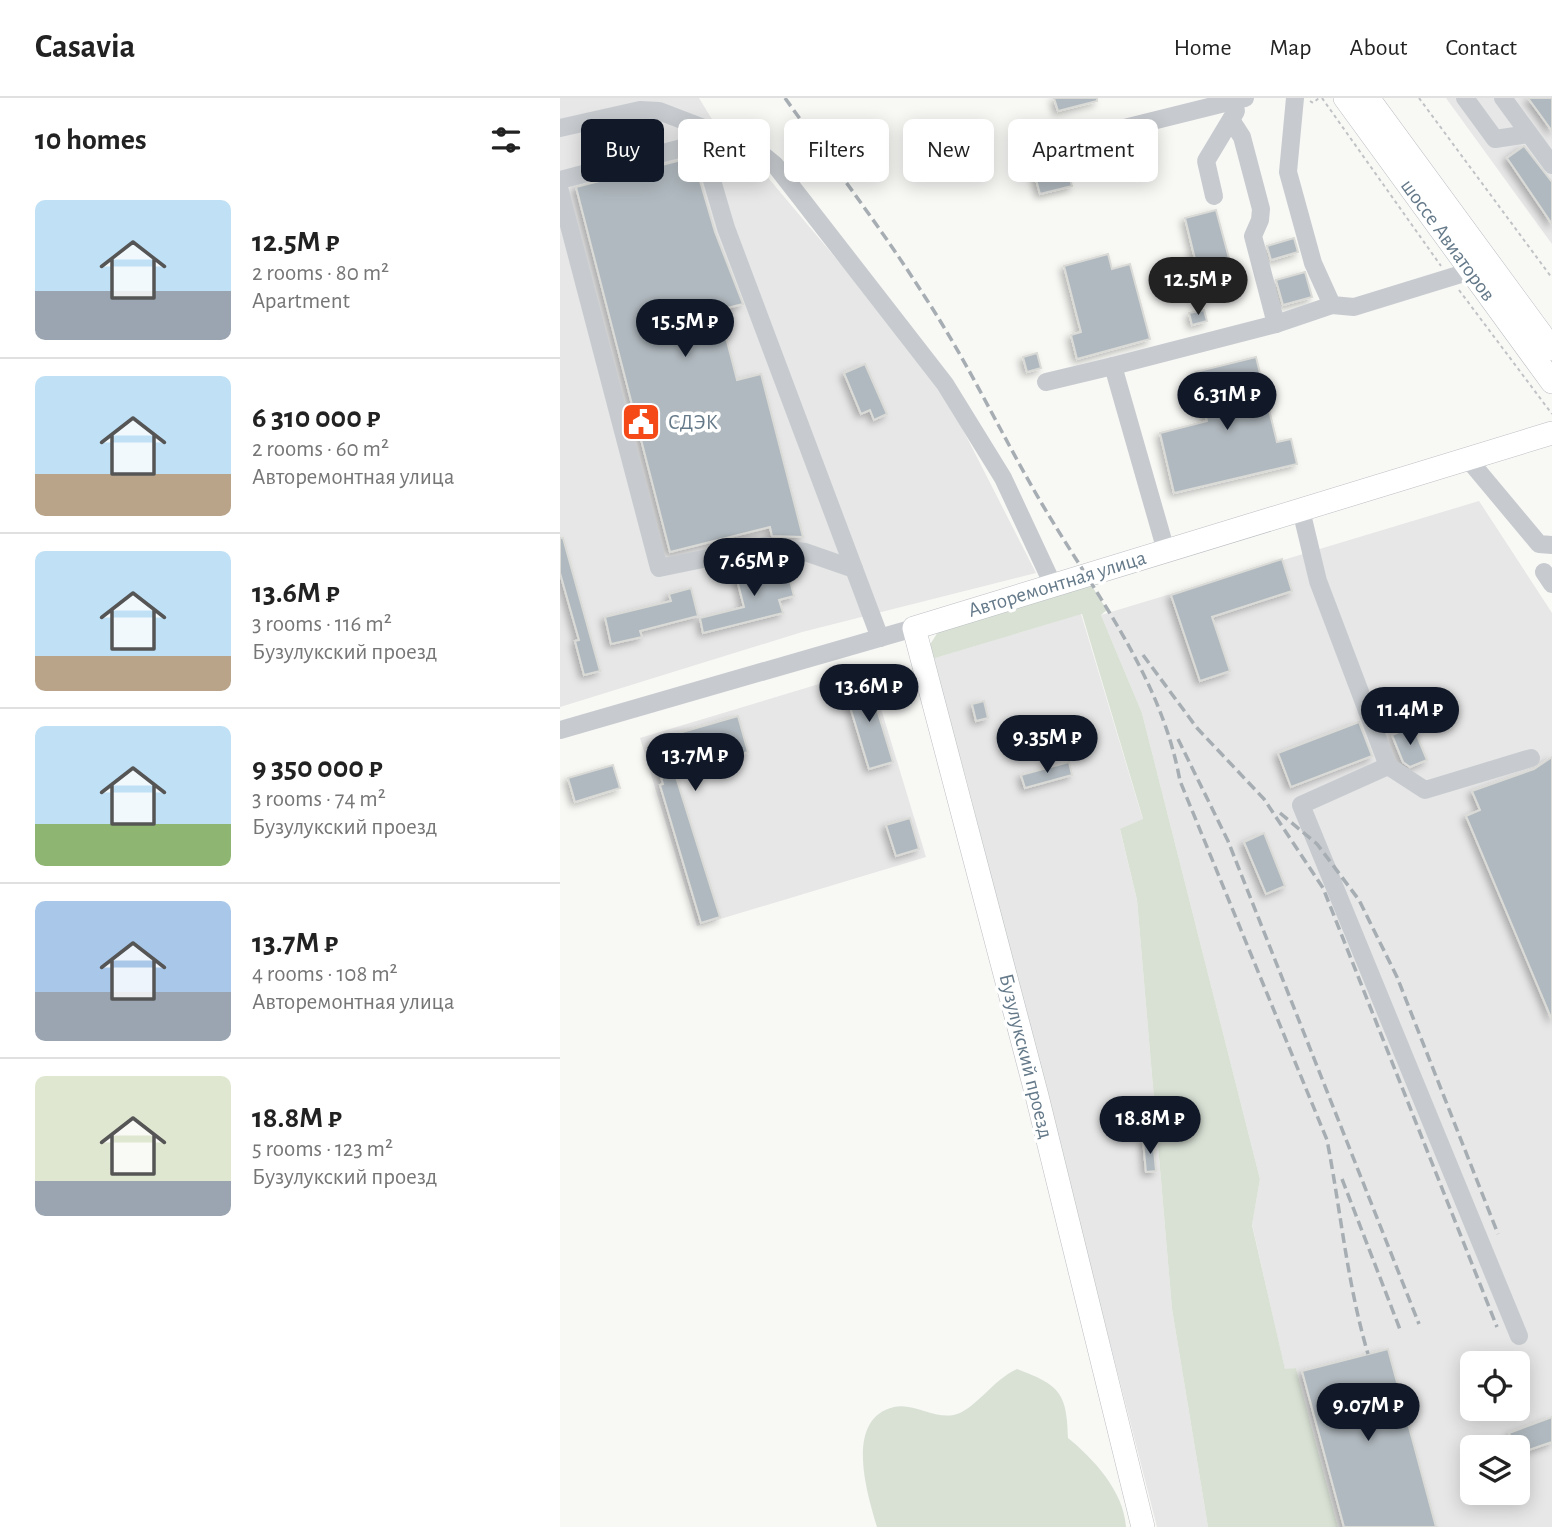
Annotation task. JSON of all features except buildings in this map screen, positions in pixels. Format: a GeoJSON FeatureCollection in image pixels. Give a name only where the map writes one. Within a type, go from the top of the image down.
{"type":"FeatureCollection","features":[{"type":"Feature","properties":{"kind":"main road","name":"шоссе Авиаторов"},"geometry":{"type":"LineString","coordinates":[[1345,98],[1460,274],[1552,382]]}},
{"type":"Feature","properties":{"kind":"main road","name":"шоссе Авиаторов"},"geometry":{"type":"LineString","coordinates":[[1368,98],[1552,349]]}},
{"type":"Feature","properties":{"kind":"main road","name":"Авторемонтная улица"},"geometry":{"type":"LineString","coordinates":[[914,628],[1552,433]]}},
{"type":"Feature","properties":{"kind":"main road","name":"Бузулукский проезд"},"geometry":{"type":"LineString","coordinates":[[914,628],[1037,1097],[1143,1527]]}},
{"type":"Feature","properties":{"kind":"street"},"geometry":{"type":"LineString","coordinates":[[1295,98],[1288,172],[1313,263],[1332,305]]}},
{"type":"Feature","properties":{"kind":"street"},"geometry":{"type":"LineString","coordinates":[[1465,98],[1495,139],[1530,134]]}},
{"type":"Feature","properties":{"kind":"street"},"geometry":{"type":"LineString","coordinates":[[1503,98],[1552,165]]}},
{"type":"Feature","properties":{"kind":"street"},"geometry":{"type":"LineString","coordinates":[[1214,196],[1206,161],[1244,100]]}},
{"type":"Feature","properties":{"kind":"street"},"geometry":{"type":"LineString","coordinates":[[1158,120],[1244,100]]}},
{"type":"Feature","properties":{"kind":"street"},"geometry":{"type":"LineString","coordinates":[[560,128],[640,110],[659,111],[753,147],[775,165],[945,384],[1003,478],[1053,585]]}},
{"type":"Feature","properties":{"kind":"street"},"geometry":{"type":"LineString","coordinates":[[1231,120],[1242,137],[1261,209],[1260,220],[1253,236],[1276,324]]}},
{"type":"Feature","properties":{"kind":"street"},"geometry":{"type":"LineString","coordinates":[[560,180],[701,143],[726,228],[880,638]]}},
{"type":"Feature","properties":{"kind":"street"},"geometry":{"type":"LineString","coordinates":[[560,191],[659,568],[765,546],[805,552],[854,569]]}},
{"type":"Feature","properties":{"kind":"street"},"geometry":{"type":"LineString","coordinates":[[1046,382],[1276,324],[1332,305],[1354,307],[1460,274]]}},
{"type":"Feature","properties":{"kind":"street"},"geometry":{"type":"LineString","coordinates":[[1113,366],[1166,551]]}},
{"type":"Feature","properties":{"kind":"street"},"geometry":{"type":"LineString","coordinates":[[1468,459],[1539,544],[1552,545]]}},
{"type":"Feature","properties":{"kind":"street"},"geometry":{"type":"LineString","coordinates":[[1301,510],[1318,581],[1388,766],[1424,790],[1531,758]]}},
{"type":"Feature","properties":{"kind":"street","name":"Авторемонтная улица"},"geometry":{"type":"LineString","coordinates":[[560,730],[914,628]]}},
{"type":"Feature","properties":{"kind":"street"},"geometry":{"type":"LineString","coordinates":[[1388,766],[1301,804],[1519,1336]]}},
{"type":"Feature","properties":{"kind":"path"},"geometry":{"type":"LineString","coordinates":[[1307,98],[1313,103],[1321,98],[1460,274],[1552,414]]}},
{"type":"Feature","properties":{"kind":"path"},"geometry":{"type":"LineString","coordinates":[[1419,98],[1552,278]]}},
{"type":"Feature","properties":{"kind":"shaded area"},"geometry":{"type":"Polygon","coordinates":[[[560,98],[699,98],[712,119],[678,119],[678,182],[770,180],[936,377],[1036,573],[802,632],[560,707],[560,98]]]}},
{"type":"Feature","properties":{"kind":"shaded area"},"geometry":{"type":"Polygon","coordinates":[[[1446,98],[1552,98],[1552,244],[1446,98]]]}},
{"type":"Feature","properties":{"kind":"shaded area"},"geometry":{"type":"Polygon","coordinates":[[[1479,501],[1552,613],[1552,1527],[1338,1527],[1296,1368],[1285,1370],[1252,1224],[1260,1179],[1142,713],[1101,615],[1479,501]]]}},
{"type":"Feature","properties":{"kind":"shaded area"},"geometry":{"type":"Polygon","coordinates":[[[1090,583],[1107,610],[1101,615],[1142,713],[1260,1179],[1252,1225],[1285,1369],[1296,1368],[1338,1527],[1208,1527],[1172,1309],[1137,900],[1120,829],[1143,819],[1082,614],[932,659],[929,646],[938,632],[1090,583]]]}},
{"type":"Feature","properties":{"kind":"shaded area"},"geometry":{"type":"Polygon","coordinates":[[[1081,614],[1143,820],[1120,830],[1137,900],[1172,1309],[1208,1527],[1157,1527],[966,778],[932,659],[1081,614]]]}},
{"type":"Feature","properties":{"kind":"shaded area"},"geometry":{"type":"Polygon","coordinates":[[[869,669],[926,857],[697,926],[640,738],[869,669]]]}},
{"type":"Feature","properties":{"kind":"shaded area"},"geometry":{"type":"Polygon","coordinates":[[[1017,1369],[1043,1380],[1058,1392],[1066,1410],[1068,1438],[1088,1456],[1114,1489],[1120,1501],[1126,1527],[877,1527],[863,1460],[864,1442],[869,1426],[878,1414],[902,1406],[942,1415],[957,1414],[1017,1369]]]}},
{"type":"Feature","properties":{"kind":"railway"},"geometry":{"type":"LineString","coordinates":[[785,98],[892,246],[941,322],[1042,504],[1142,671],[1171,743],[1180,781],[1327,1140],[1349,1274],[1368,1354]]}},
{"type":"Feature","properties":{"kind":"railway"},"geometry":{"type":"LineString","coordinates":[[1143,655],[1197,728],[1264,799],[1323,888],[1497,1327]]}},
{"type":"Feature","properties":{"kind":"railway"},"geometry":{"type":"LineString","coordinates":[[1178,739],[1228,841],[1419,1324]]}},
{"type":"Feature","properties":{"kind":"railway"},"geometry":{"type":"LineString","coordinates":[[1280,813],[1317,844],[1359,900],[1397,977],[1498,1234]]}},
{"type":"Feature","properties":{"kind":"railway"},"geometry":{"type":"LineString","coordinates":[[1342,1179],[1401,1332]]}},
{"type":"Feature","properties":{"kind":"place","name":"СДЭК"},"geometry":{"type":"Point","coordinates":[641,422]}}]}
